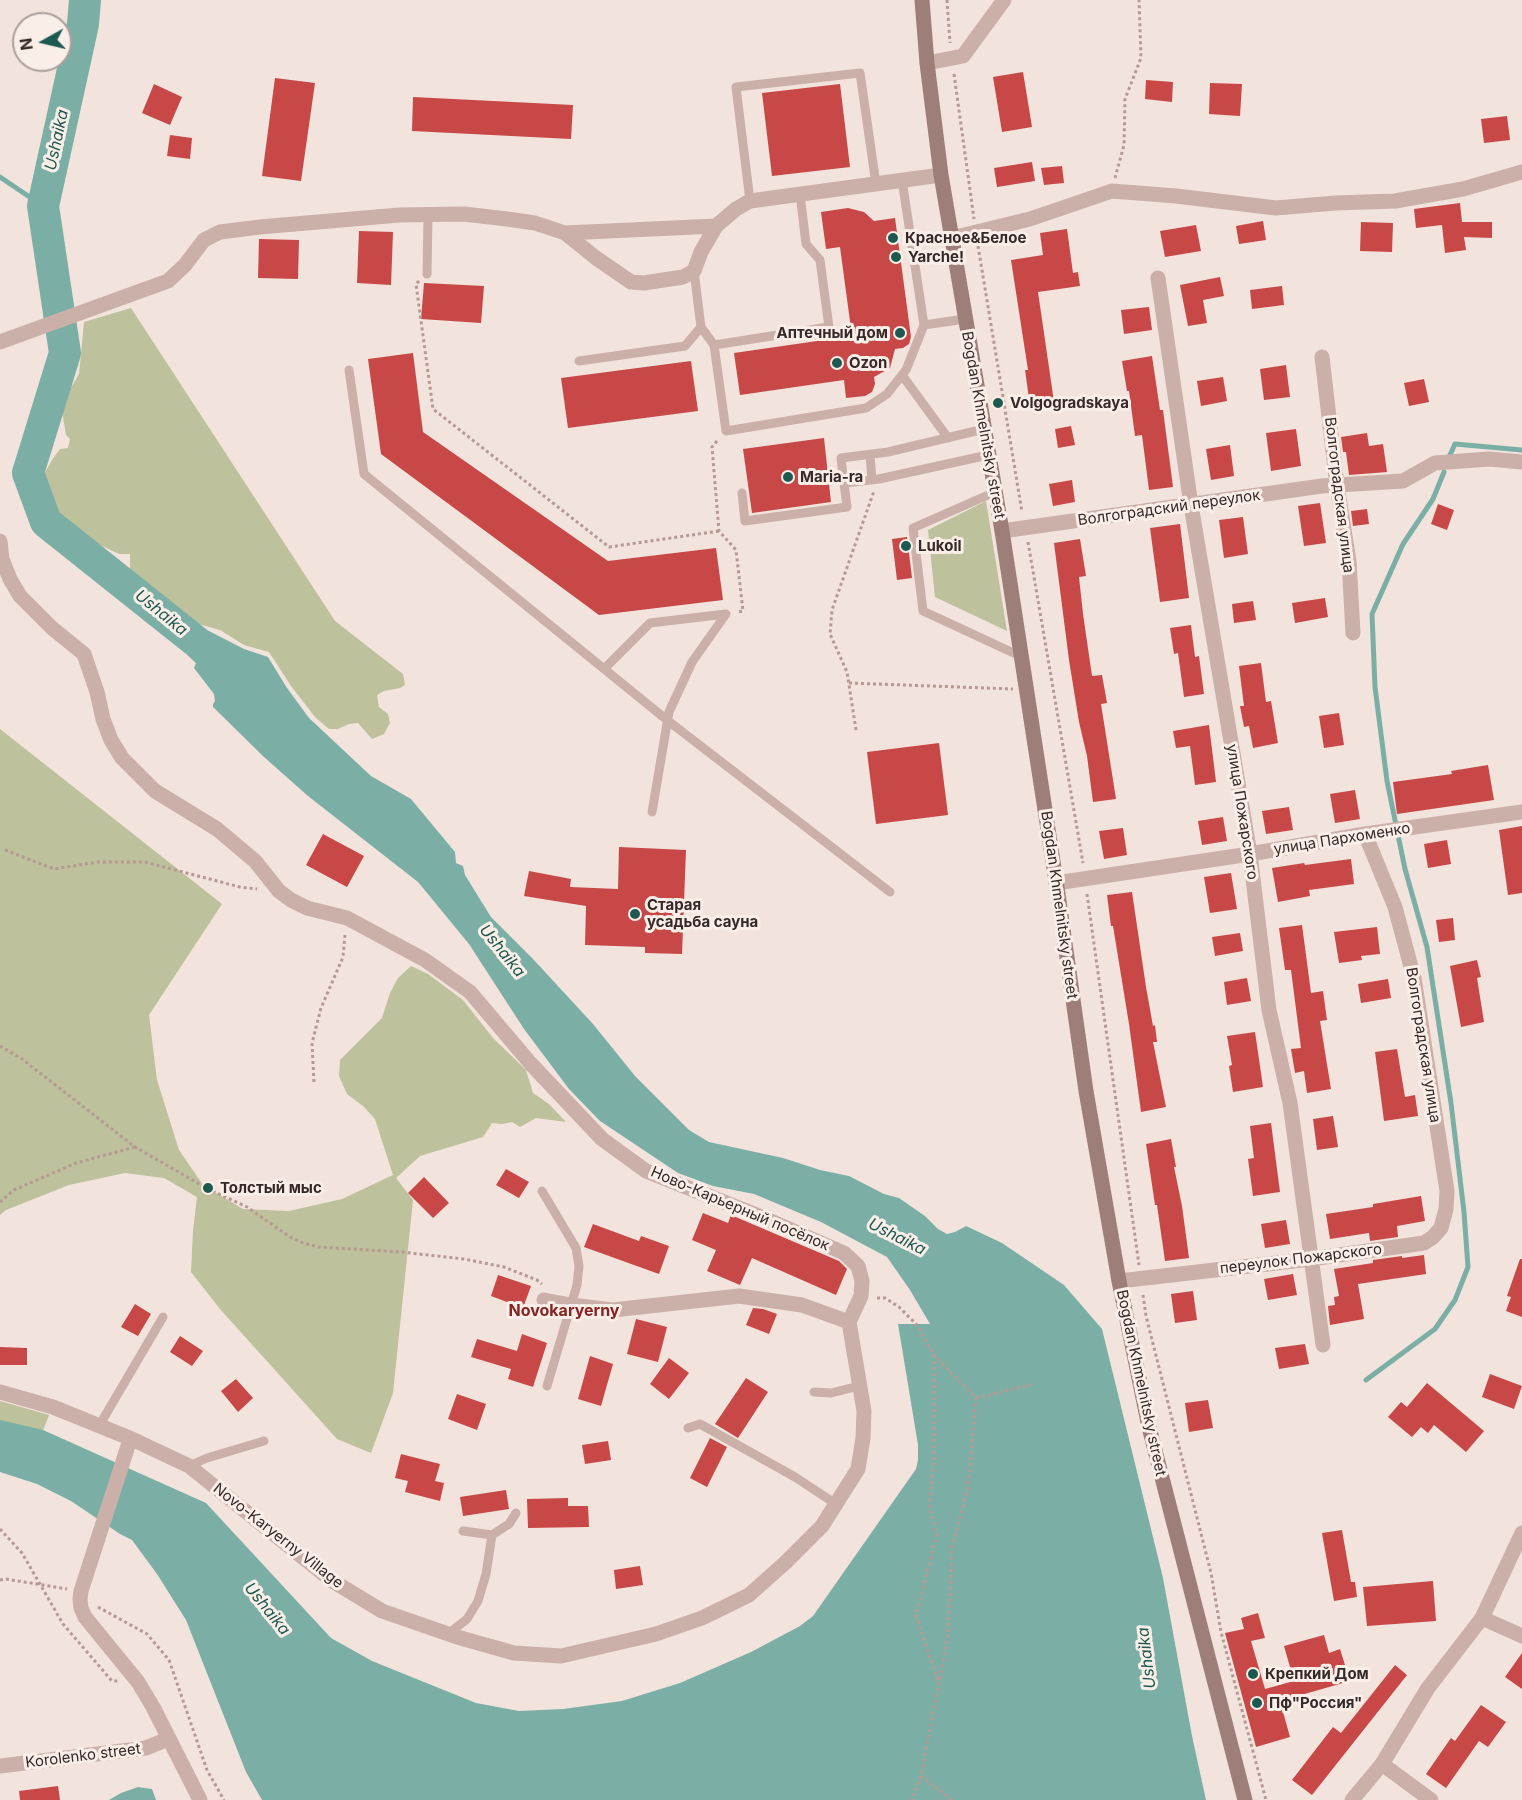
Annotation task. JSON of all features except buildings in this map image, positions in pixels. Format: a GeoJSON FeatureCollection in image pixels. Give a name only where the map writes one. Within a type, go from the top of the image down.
{"type":"FeatureCollection","features":[{"type":"Feature","properties":{"kind":"street","name":"Bogdan Khmelnitsky street"},"geometry":{"type":"LineString","coordinates":[[922,0],[927,63],[941,175],[1002,531],[1086,1091],[1119,1281],[1149,1427],[1245,1800]]}},
{"type":"Feature","properties":{"kind":"street"},"geometry":{"type":"LineString","coordinates":[[927,63],[963,56],[1004,0]]}},
{"type":"Feature","properties":{"kind":"street"},"geometry":{"type":"LineString","coordinates":[[952,237],[1030,219],[1112,191],[1276,208],[1395,201],[1463,189],[1522,172]]}},
{"type":"Feature","properties":{"kind":"street"},"geometry":{"type":"LineString","coordinates":[[0,342],[168,281],[185,265],[204,240],[220,232],[399,215],[464,214],[535,223],[565,233],[631,282],[663,282],[683,277],[694,271],[701,252],[716,226],[736,209],[750,201],[941,175]]}},
{"type":"Feature","properties":{"kind":"street"},"geometry":{"type":"LineString","coordinates":[[565,233],[716,226]]}},
{"type":"Feature","properties":{"kind":"street","name":"улица Пожарского"},"geometry":{"type":"LineString","coordinates":[[1158,278],[1191,505],[1250,854],[1269,1010],[1290,1103],[1323,1345]]}},
{"type":"Feature","properties":{"kind":"street","name":"Волгоградская улица"},"geometry":{"type":"LineString","coordinates":[[1322,357],[1337,486],[1349,561],[1353,633]]}},
{"type":"Feature","properties":{"kind":"street","name":"Волгоградский переулок"},"geometry":{"type":"LineString","coordinates":[[1002,531],[1322,486],[1403,481],[1435,464],[1489,459],[1522,462]]}},
{"type":"Feature","properties":{"kind":"street"},"geometry":{"type":"LineString","coordinates":[[0,541],[2,559],[20,596],[52,628],[84,654],[97,692],[103,719],[111,740],[122,758],[155,791],[217,829],[255,861],[279,891],[291,900],[307,908],[347,918]]}},
{"type":"Feature","properties":{"kind":"street","name":"улица Пархоменко"},"geometry":{"type":"LineString","coordinates":[[1056,883],[1365,834],[1522,812]]}},
{"type":"Feature","properties":{"kind":"street","name":"Волгоградская улица"},"geometry":{"type":"LineString","coordinates":[[1365,834],[1395,906],[1414,978],[1447,1191]]}},
{"type":"Feature","properties":{"kind":"street","name":"Ново-Карьерный посёлок"},"geometry":{"type":"LineString","coordinates":[[347,918],[425,960],[470,992],[573,1109],[602,1138],[646,1171],[844,1253],[858,1266],[862,1281],[861,1296]]}},
{"type":"Feature","properties":{"kind":"street","name":"переулок Пожарского"},"geometry":{"type":"LineString","coordinates":[[1119,1281],[1311,1259],[1424,1242],[1433,1237],[1441,1228],[1446,1209],[1447,1191]]}},
{"type":"Feature","properties":{"kind":"street"},"geometry":{"type":"LineString","coordinates":[[544,1300],[613,1310],[739,1296],[802,1305],[849,1322],[861,1296]]}},
{"type":"Feature","properties":{"kind":"street","name":"Novo-Karyerny Village"},"geometry":{"type":"LineString","coordinates":[[0,1392],[53,1407],[99,1426],[130,1443],[189,1466],[331,1580],[382,1611],[448,1634],[514,1653],[561,1656],[656,1634],[702,1618],[749,1595],[822,1527],[858,1469],[863,1438],[864,1411],[849,1322]]}},
{"type":"Feature","properties":{"kind":"street"},"geometry":{"type":"LineString","coordinates":[[130,1443],[81,1591],[81,1608],[85,1617],[138,1682],[200,1800]]}},
{"type":"Feature","properties":{"kind":"street"},"geometry":{"type":"LineString","coordinates":[[1352,1800],[1382,1764],[1428,1688],[1482,1618],[1522,1533]]}},
{"type":"Feature","properties":{"kind":"street"},"geometry":{"type":"LineString","coordinates":[[1482,1618],[1522,1636]]}},
{"type":"Feature","properties":{"kind":"street","name":"Korolenko street"},"geometry":{"type":"LineString","coordinates":[[0,1766],[146,1748],[168,1739]]}},
{"type":"Feature","properties":{"kind":"street"},"geometry":{"type":"LineString","coordinates":[[1382,1764],[1431,1800]]}},
{"type":"Feature","properties":{"kind":"lane"},"geometry":{"type":"LineString","coordinates":[[750,201],[736,87],[860,73],[876,184]]}},
{"type":"Feature","properties":{"kind":"lane"},"geometry":{"type":"LineString","coordinates":[[694,271],[701,327],[714,345],[726,431],[866,408],[887,394],[906,370],[924,325],[902,180]]}},
{"type":"Feature","properties":{"kind":"lane"},"geometry":{"type":"LineString","coordinates":[[714,345],[830,327],[820,260],[806,244],[800,194]]}},
{"type":"Feature","properties":{"kind":"lane"},"geometry":{"type":"LineString","coordinates":[[427,274],[428,215]]}},
{"type":"Feature","properties":{"kind":"lane"},"geometry":{"type":"LineString","coordinates":[[924,325],[965,319]]}},
{"type":"Feature","properties":{"kind":"lane"},"geometry":{"type":"LineString","coordinates":[[579,361],[685,346],[701,327]]}},
{"type":"Feature","properties":{"kind":"lane"},"geometry":{"type":"LineString","coordinates":[[349,370],[364,474],[667,720],[890,892]]}},
{"type":"Feature","properties":{"kind":"lane"},"geometry":{"type":"LineString","coordinates":[[902,375],[948,438]]}},
{"type":"Feature","properties":{"kind":"lane"},"geometry":{"type":"LineString","coordinates":[[742,493],[746,521],[847,507],[841,458],[888,452],[984,429]]}},
{"type":"Feature","properties":{"kind":"lane"},"geometry":{"type":"LineString","coordinates":[[870,454],[875,479]]}},
{"type":"Feature","properties":{"kind":"lane"},"geometry":{"type":"LineString","coordinates":[[844,483],[875,479],[988,455]]}},
{"type":"Feature","properties":{"kind":"lane"},"geometry":{"type":"LineString","coordinates":[[995,492],[913,528],[923,611],[1020,656]]}},
{"type":"Feature","properties":{"kind":"lane"},"geometry":{"type":"LineString","coordinates":[[604,669],[650,623],[726,614]]}},
{"type":"Feature","properties":{"kind":"lane"},"geometry":{"type":"LineString","coordinates":[[652,812],[669,712],[692,662],[726,614]]}},
{"type":"Feature","properties":{"kind":"lane"},"geometry":{"type":"LineString","coordinates":[[542,1191],[576,1248],[579,1274],[547,1386]]}},
{"type":"Feature","properties":{"kind":"lane"},"geometry":{"type":"LineString","coordinates":[[99,1426],[163,1317]]}},
{"type":"Feature","properties":{"kind":"lane"},"geometry":{"type":"LineString","coordinates":[[814,1392],[831,1393],[860,1386]]}},
{"type":"Feature","properties":{"kind":"lane"},"geometry":{"type":"LineString","coordinates":[[688,1428],[700,1424],[795,1477],[836,1504]]}},
{"type":"Feature","properties":{"kind":"lane"},"geometry":{"type":"LineString","coordinates":[[189,1466],[207,1458],[264,1441]]}},
{"type":"Feature","properties":{"kind":"lane"},"geometry":{"type":"LineString","coordinates":[[463,1531],[492,1535],[509,1524],[516,1512]]}},
{"type":"Feature","properties":{"kind":"lane"},"geometry":{"type":"LineString","coordinates":[[448,1634],[466,1619],[478,1601],[486,1574],[492,1535]]}},
{"type":"Feature","properties":{"kind":"path"},"geometry":{"type":"LineString","coordinates":[[947,0],[951,58],[975,232],[1085,878],[1146,1316],[1211,1573],[1221,1632],[1266,1800]]}},
{"type":"Feature","properties":{"kind":"path"},"geometry":{"type":"LineString","coordinates":[[1112,191],[1124,145],[1125,99],[1141,58],[1139,0]]}},
{"type":"Feature","properties":{"kind":"path"},"geometry":{"type":"LineString","coordinates":[[427,274],[416,284],[433,409],[609,547],[719,531]]}},
{"type":"Feature","properties":{"kind":"path"},"geometry":{"type":"LineString","coordinates":[[726,431],[712,447],[719,531],[736,550],[743,611],[726,614]]}},
{"type":"Feature","properties":{"kind":"path"},"geometry":{"type":"LineString","coordinates":[[856,730],[847,672],[830,634],[832,610],[875,479]]}},
{"type":"Feature","properties":{"kind":"path"},"geometry":{"type":"LineString","coordinates":[[849,684],[1026,690]]}},
{"type":"Feature","properties":{"kind":"path"},"geometry":{"type":"LineString","coordinates":[[5,850],[54,869],[98,862],[145,862],[240,888],[279,891]]}},
{"type":"Feature","properties":{"kind":"path"},"geometry":{"type":"LineString","coordinates":[[314,1082],[312,1043],[321,1008],[343,957],[347,918]]}},
{"type":"Feature","properties":{"kind":"path"},"geometry":{"type":"LineString","coordinates":[[0,1046],[22,1059],[135,1147],[208,1189],[246,1207],[290,1238],[328,1248],[401,1252],[464,1259],[504,1267],[537,1280],[545,1288],[544,1300]]}},
{"type":"Feature","properties":{"kind":"path"},"geometry":{"type":"LineString","coordinates":[[0,1202],[14,1191],[76,1163],[135,1147]]}},
{"type":"Feature","properties":{"kind":"path"},"geometry":{"type":"LineString","coordinates":[[861,1296],[885,1298],[899,1306],[916,1324],[934,1355],[976,1398],[968,1488],[952,1548],[948,1636],[921,1776],[912,1800]]}},
{"type":"Feature","properties":{"kind":"path"},"geometry":{"type":"LineString","coordinates":[[934,1355],[934,1464],[929,1504],[937,1534],[916,1615],[939,1684]]}},
{"type":"Feature","properties":{"kind":"path"},"geometry":{"type":"LineString","coordinates":[[976,1398],[1035,1384]]}},
{"type":"Feature","properties":{"kind":"path"},"geometry":{"type":"LineString","coordinates":[[0,1529],[22,1553],[63,1624],[112,1681],[138,1682]]}},
{"type":"Feature","properties":{"kind":"path"},"geometry":{"type":"LineString","coordinates":[[0,1580],[81,1591]]}},
{"type":"Feature","properties":{"kind":"path"},"geometry":{"type":"LineString","coordinates":[[98,1606],[147,1634],[169,1660],[207,1770],[224,1800]]}},
{"type":"Feature","properties":{"kind":"path"},"geometry":{"type":"LineString","coordinates":[[921,1776],[952,1800]]}},
{"type":"Feature","properties":{"kind":"green space"},"geometry":{"type":"Polygon","coordinates":[[[131,308],[335,621],[403,674],[405,685],[377,695],[379,707],[388,714],[390,723],[384,734],[372,739],[358,723],[338,729],[329,729],[315,717],[269,652],[244,645],[220,630],[184,620],[138,580],[130,569],[130,554],[119,554],[100,545],[54,514],[44,494],[42,478],[60,449],[68,448],[70,439],[66,435],[62,411],[63,394],[72,386],[79,374],[84,322],[131,308]]]}},
{"type":"Feature","properties":{"kind":"green space"},"geometry":{"type":"Polygon","coordinates":[[[986,501],[1007,631],[935,597],[928,530],[986,501]]]}},
{"type":"Feature","properties":{"kind":"green space"},"geometry":{"type":"Polygon","coordinates":[[[0,729],[222,904],[149,1015],[157,1080],[179,1150],[203,1185],[243,1209],[289,1211],[342,1199],[393,1175],[375,1119],[347,1094],[339,1076],[340,1060],[382,1018],[390,993],[398,978],[411,966],[428,974],[463,1000],[493,1038],[526,1070],[533,1093],[549,1104],[566,1122],[536,1118],[520,1127],[512,1122],[492,1123],[483,1137],[420,1156],[396,1178],[413,1200],[393,1393],[371,1453],[337,1439],[220,1309],[191,1272],[197,1197],[164,1178],[125,1173],[69,1185],[6,1210],[0,1215],[0,729]]]}},
{"type":"Feature","properties":{"kind":"green space"},"geometry":{"type":"Polygon","coordinates":[[[0,1401],[49,1415],[41,1436],[0,1427],[0,1401]]]}},
{"type":"Feature","properties":{"kind":"water"},"geometry":{"type":"Polygon","coordinates":[[[209,631],[244,649],[268,657],[309,718],[371,776],[411,799],[455,852],[456,863],[463,866],[465,875],[491,917],[593,1024],[635,1076],[689,1130],[709,1142],[783,1158],[820,1170],[849,1176],[884,1194],[899,1198],[947,1234],[966,1226],[1002,1243],[1064,1285],[1102,1329],[1163,1578],[1206,1800],[262,1800],[246,1772],[186,1620],[157,1574],[132,1540],[71,1501],[37,1484],[0,1472],[0,1420],[43,1430],[206,1503],[331,1638],[372,1661],[476,1703],[519,1711],[563,1709],[622,1701],[680,1683],[751,1652],[800,1626],[813,1616],[916,1469],[918,1445],[898,1324],[930,1324],[887,1257],[821,1222],[754,1194],[713,1186],[678,1173],[600,1121],[569,1089],[524,1029],[469,944],[418,882],[308,796],[213,707],[214,694],[194,668],[209,631]]]}},
{"type":"Feature","properties":{"kind":"water"},"geometry":{"type":"Polygon","coordinates":[[[138,1787],[152,1789],[156,1800],[109,1800],[121,1793],[138,1787]]]}},
{"type":"Feature","properties":{"kind":"waterway","name":"Ushaika"},"geometry":{"type":"LineString","coordinates":[[85,0],[83,24],[43,206],[65,353],[28,473],[46,522],[198,643],[233,676]]}},
{"type":"Feature","properties":{"kind":"waterway"},"geometry":{"type":"LineString","coordinates":[[0,177],[43,206]]}},
{"type":"Feature","properties":{"kind":"waterway"},"geometry":{"type":"LineString","coordinates":[[1450,455],[1455,444],[1522,450]]}},
{"type":"Feature","properties":{"kind":"waterway"},"geometry":{"type":"LineString","coordinates":[[1366,1380],[1435,1329],[1455,1300],[1468,1267],[1451,1103],[1427,947],[1405,869],[1387,781],[1375,687],[1372,614],[1403,544],[1433,499],[1444,472]]}},
{"type":"Feature","properties":{"kind":"place","name":"Красное&Белое"},"geometry":{"type":"Point","coordinates":[893,238]}},
{"type":"Feature","properties":{"kind":"place","name":"Yarche!"},"geometry":{"type":"Point","coordinates":[896,257]}},
{"type":"Feature","properties":{"kind":"place","name":"Аптечный дом"},"geometry":{"type":"Point","coordinates":[900,333]}},
{"type":"Feature","properties":{"kind":"place","name":"Ozon"},"geometry":{"type":"Point","coordinates":[837,363]}},
{"type":"Feature","properties":{"kind":"place","name":"Volgogradskaya"},"geometry":{"type":"Point","coordinates":[998,403]}},
{"type":"Feature","properties":{"kind":"place","name":"Maria-ra"},"geometry":{"type":"Point","coordinates":[788,477]}},
{"type":"Feature","properties":{"kind":"place","name":"Lukoil"},"geometry":{"type":"Point","coordinates":[906,546]}},
{"type":"Feature","properties":{"kind":"place","name":"Старая усадьба сауна"},"geometry":{"type":"Point","coordinates":[635,914]}},
{"type":"Feature","properties":{"kind":"place","name":"Толстый мыс"},"geometry":{"type":"Point","coordinates":[208,1188]}},
{"type":"Feature","properties":{"kind":"place","name":"Крепкий Дом"},"geometry":{"type":"Point","coordinates":[1253,1674]}},
{"type":"Feature","properties":{"kind":"place","name":"Пф\"Россия\""},"geometry":{"type":"Point","coordinates":[1257,1703]}},
{"type":"Feature","properties":{"kind":"district","name":"Novokaryerny"},"geometry":{"type":"Point","coordinates":[564,1311]}}]}
